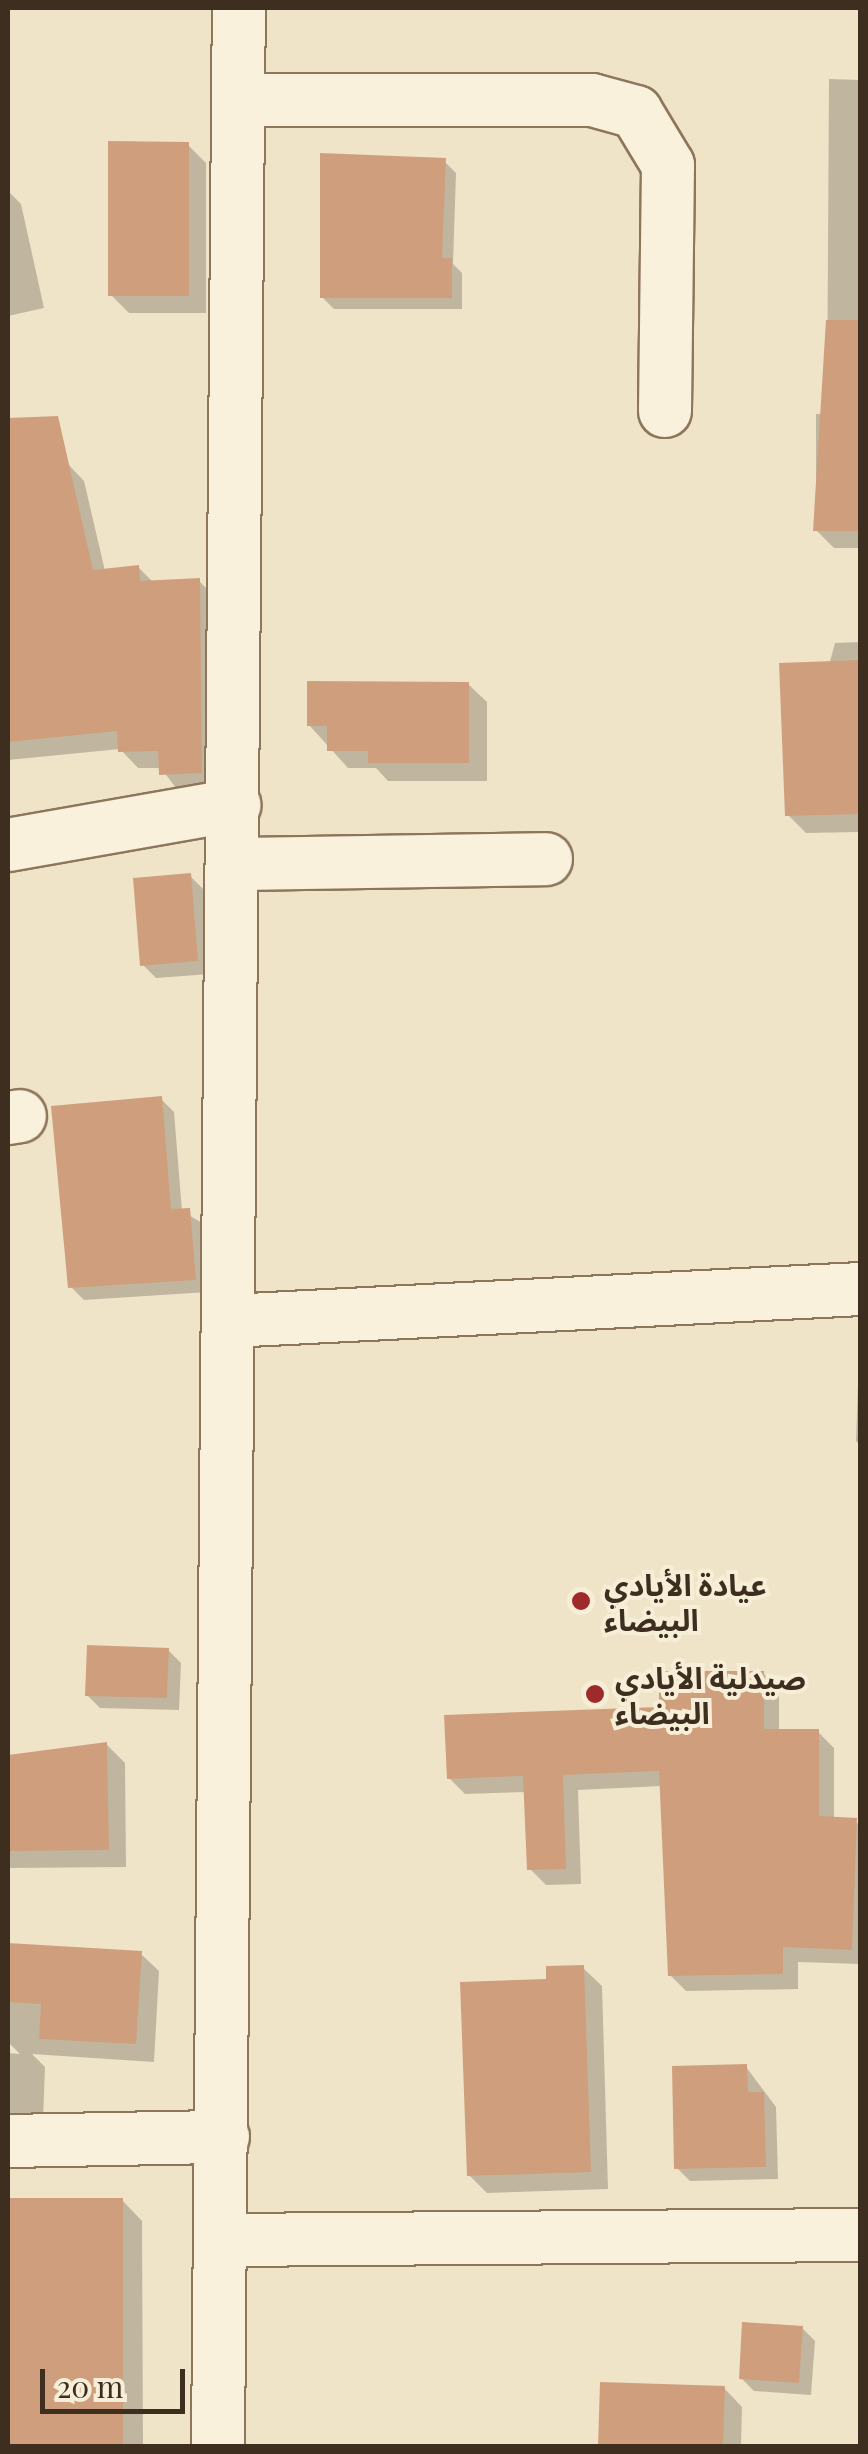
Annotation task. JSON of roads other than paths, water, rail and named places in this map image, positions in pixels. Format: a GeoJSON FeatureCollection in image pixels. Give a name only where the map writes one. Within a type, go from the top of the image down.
{"type":"FeatureCollection","features":[{"type":"Feature","properties":{"kind":"street"},"geometry":{"type":"LineString","coordinates":[[218,2446],[224,2240],[229,1320],[236,864],[239,8]]}},
{"type":"Feature","properties":{"kind":"street"},"geometry":{"type":"LineString","coordinates":[[238,100],[592,100],[636,112],[668,164],[665,411]]}},
{"type":"Feature","properties":{"kind":"street"},"geometry":{"type":"LineString","coordinates":[[8,846],[235,805]]}},
{"type":"Feature","properties":{"kind":"street"},"geometry":{"type":"LineString","coordinates":[[236,864],[546,859]]}},
{"type":"Feature","properties":{"kind":"street"},"geometry":{"type":"LineString","coordinates":[[229,1320],[860,1289]]}},
{"type":"Feature","properties":{"kind":"street"},"geometry":{"type":"LineString","coordinates":[[8,2142],[224,2138]]}},
{"type":"Feature","properties":{"kind":"street"},"geometry":{"type":"LineString","coordinates":[[224,2240],[860,2234]]}},
{"type":"Feature","properties":{"kind":"place","name":"عيادة الأيادي البيضاء"},"geometry":{"type":"Point","coordinates":[581,1601]}},
{"type":"Feature","properties":{"kind":"place","name":"صيدلية الأيادي البيضاء"},"geometry":{"type":"Point","coordinates":[595,1694]}}]}
